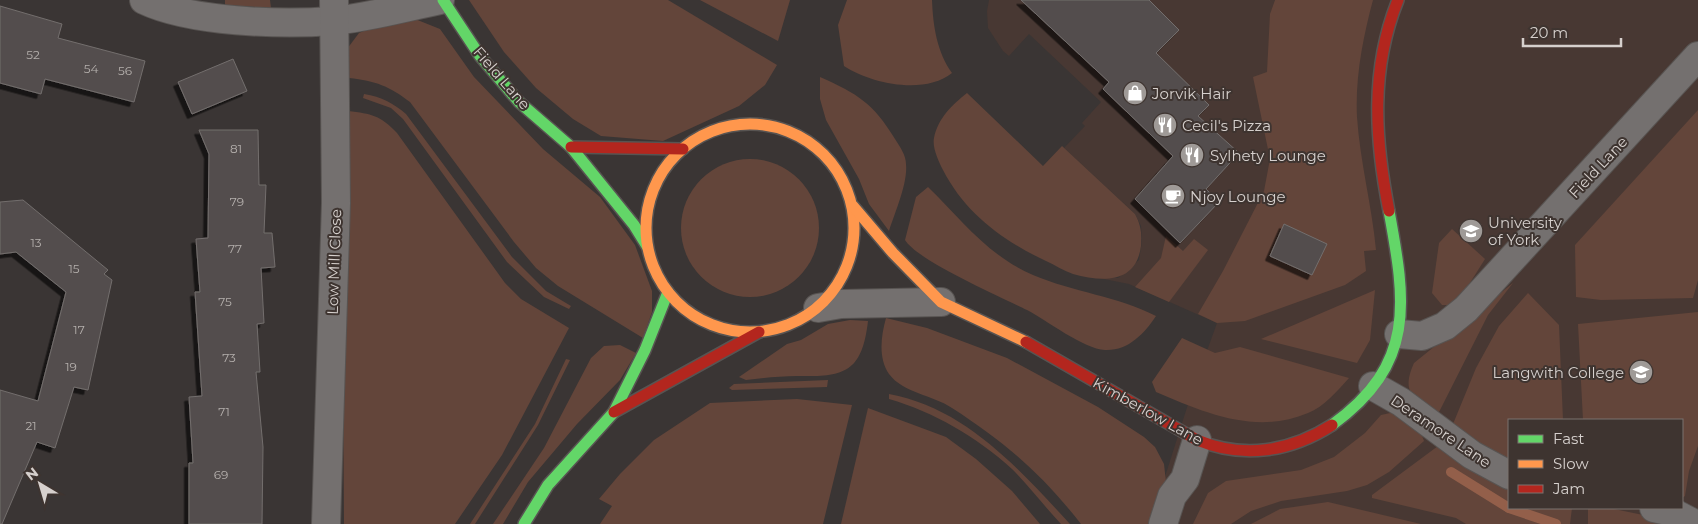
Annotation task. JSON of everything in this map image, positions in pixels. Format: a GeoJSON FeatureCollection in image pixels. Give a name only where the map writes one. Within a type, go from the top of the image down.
{"type":"FeatureCollection","features":[{"type":"Feature","properties":{"kind":"street"},"geometry":{"type":"LineString","coordinates":[[144,0],[188,13],[241,20],[442,0]]}},
{"type":"Feature","properties":{"kind":"street","name":"Field Lane"},"geometry":{"type":"LineString","coordinates":[[442,0],[480,56],[520,102],[571,146],[634,225],[647,246],[655,271],[668,292],[682,308],[699,319],[718,328],[738,332],[758,332],[778,329],[796,322],[818,308],[837,286],[849,262],[855,234],[853,206],[845,184],[833,164],[817,147],[793,133],[766,125],[739,125],[718,129],[700,137],[683,149],[668,164],[656,183],[649,203],[646,225],[647,246]]}},
{"type":"Feature","properties":{"kind":"street","name":"Kimberlow Lane"},"geometry":{"type":"LineString","coordinates":[[853,206],[892,253],[941,302],[1032,345],[1214,448],[1247,454],[1286,446],[1320,433],[1356,406],[1391,361],[1399,334],[1398,261],[1380,163],[1377,115],[1380,73],[1386,32],[1398,0]]}},
{"type":"Feature","properties":{"kind":"street","name":"Low Mill Close"},"geometry":{"type":"LineString","coordinates":[[326,524],[336,203],[333,10]]}},
{"type":"Feature","properties":{"kind":"street","name":"Field Lane"},"geometry":{"type":"LineString","coordinates":[[1399,334],[1422,336],[1445,326],[1466,309],[1698,56]]}},
{"type":"Feature","properties":{"kind":"street"},"geometry":{"type":"LineString","coordinates":[[571,146],[683,149]]}},
{"type":"Feature","properties":{"kind":"street","name":"Field Lane"},"geometry":{"type":"LineString","coordinates":[[524,524],[548,485],[614,412],[645,350],[668,292]]}},
{"type":"Feature","properties":{"kind":"street","name":"Kimberlow Lane"},"geometry":{"type":"LineString","coordinates":[[818,308],[841,304],[941,302]]}},
{"type":"Feature","properties":{"kind":"street","name":"Field Lane"},"geometry":{"type":"LineString","coordinates":[[614,412],[758,332]]}},
{"type":"Feature","properties":{"kind":"street","name":"Deramore Lane"},"geometry":{"type":"LineString","coordinates":[[1373,386],[1401,402],[1472,455],[1508,474]]}},
{"type":"Feature","properties":{"kind":"street"},"geometry":{"type":"LineString","coordinates":[[1163,524],[1172,496],[1185,479],[1197,440]]}},
{"type":"Feature","properties":{"kind":"street"},"geometry":{"type":"LineString","coordinates":[[1180,524],[1189,491],[1185,479]]}},
{"type":"Feature","properties":{"kind":"street"},"geometry":{"type":"LineString","coordinates":[[1658,509],[1672,512],[1695,524]]}},
{"type":"Feature","properties":{"kind":"shaded area"},"geometry":{"type":"Polygon","coordinates":[[[225,0],[270,0],[271,8],[225,5],[225,0]]]}},
{"type":"Feature","properties":{"kind":"shaded area"},"geometry":{"type":"Polygon","coordinates":[[[469,0],[668,0],[777,65],[765,85],[739,106],[663,141],[601,136],[573,119],[536,88],[504,52],[469,0]]]}},
{"type":"Feature","properties":{"kind":"shaded area"},"geometry":{"type":"Polygon","coordinates":[[[700,0],[790,0],[778,41],[700,0]]]}},
{"type":"Feature","properties":{"kind":"shaded area"},"geometry":{"type":"Polygon","coordinates":[[[847,0],[932,0],[933,19],[939,48],[952,73],[941,80],[928,84],[913,85],[883,82],[868,78],[844,66],[838,25],[847,0]]]}},
{"type":"Feature","properties":{"kind":"shaded area","name":"University of York"},"geometry":{"type":"Polygon","coordinates":[[[989,0],[1275,0],[1271,12],[1283,0],[1698,0],[1698,524],[1150,524],[1190,398],[1217,323],[1129,284],[1089,276],[1118,278],[1139,260],[1142,241],[1141,226],[1135,214],[1064,148],[1085,126],[1082,123],[1101,102],[1029,34],[1009,56],[1003,51],[988,28],[987,11],[989,0]]]}},
{"type":"Feature","properties":{"kind":"shaded area"},"geometry":{"type":"Polygon","coordinates":[[[1275,0],[1373,0],[1360,58],[1357,87],[1357,117],[1376,250],[1364,251],[1366,271],[1345,285],[1245,321],[1217,323],[1198,314],[1223,271],[1264,191],[1270,159],[1253,77],[1267,72],[1270,14],[1275,0]]]}},
{"type":"Feature","properties":{"kind":"shaded area"},"geometry":{"type":"Polygon","coordinates":[[[415,19],[440,29],[474,77],[543,149],[600,197],[635,245],[652,291],[652,312],[643,338],[558,286],[536,268],[514,242],[410,102],[382,85],[349,78],[347,49],[359,33],[377,25],[415,19]]]}},
{"type":"Feature","properties":{"kind":"shaded area"},"geometry":{"type":"Polygon","coordinates":[[[820,77],[845,89],[872,108],[904,154],[906,161],[905,180],[889,231],[869,204],[859,179],[826,120],[820,99],[820,77]]]}},
{"type":"Feature","properties":{"kind":"shaded area"},"geometry":{"type":"Polygon","coordinates":[[[967,93],[1043,166],[1062,146],[1135,214],[1140,226],[1141,246],[1138,258],[1132,268],[1125,274],[1106,279],[1084,277],[1063,270],[1000,235],[962,200],[936,155],[934,138],[942,118],[967,93]]]}},
{"type":"Feature","properties":{"kind":"shaded area"},"geometry":{"type":"Polygon","coordinates":[[[364,94],[387,101],[406,114],[512,257],[546,291],[571,306],[569,309],[544,297],[507,262],[403,119],[391,108],[363,98],[364,94]]]}},
{"type":"Feature","properties":{"kind":"shaded area"},"geometry":{"type":"Polygon","coordinates":[[[1698,110],[1698,280],[1693,298],[1601,300],[1576,297],[1575,245],[1698,110]]]}},
{"type":"Feature","properties":{"kind":"shaded area"},"geometry":{"type":"Polygon","coordinates":[[[348,111],[375,116],[386,122],[397,133],[505,283],[521,299],[569,328],[502,455],[455,524],[344,524],[343,373],[348,111]]]}},
{"type":"Feature","properties":{"kind":"shaded area"},"geometry":{"type":"Polygon","coordinates":[[[750,159],[776,164],[799,179],[814,202],[819,228],[814,254],[799,277],[776,292],[750,297],[724,292],[701,277],[686,254],[681,228],[686,202],[701,179],[724,164],[750,159]]]}},
{"type":"Feature","properties":{"kind":"shaded area"},"geometry":{"type":"Polygon","coordinates":[[[928,187],[976,236],[1017,267],[1048,281],[1126,304],[1156,316],[1141,335],[1121,348],[1105,350],[1096,348],[1076,340],[1027,310],[942,268],[913,249],[905,240],[916,197],[928,187]]]}},
{"type":"Feature","properties":{"kind":"shaded area"},"geometry":{"type":"Polygon","coordinates":[[[1452,229],[1485,259],[1456,305],[1442,305],[1432,293],[1439,243],[1452,229]]]}},
{"type":"Feature","properties":{"kind":"shaded area"},"geometry":{"type":"Polygon","coordinates":[[[1166,236],[1183,251],[1194,239],[1208,250],[1169,302],[1135,287],[1161,258],[1166,236]]]}},
{"type":"Feature","properties":{"kind":"shaded area"},"geometry":{"type":"Polygon","coordinates":[[[1513,283],[1488,315],[1437,416],[1416,399],[1409,389],[1410,373],[1414,363],[1513,283]]]}},
{"type":"Feature","properties":{"kind":"shaded area"},"geometry":{"type":"Polygon","coordinates":[[[1375,290],[1370,340],[1357,363],[1261,339],[1375,290]]]}},
{"type":"Feature","properties":{"kind":"shaded area"},"geometry":{"type":"Polygon","coordinates":[[[1528,293],[1559,325],[1563,419],[1508,419],[1508,461],[1489,452],[1453,424],[1476,368],[1499,326],[1528,293]]]}},
{"type":"Feature","properties":{"kind":"shaded area"},"geometry":{"type":"Polygon","coordinates":[[[1698,312],[1698,446],[1689,471],[1685,496],[1683,497],[1683,419],[1583,419],[1578,324],[1698,312]]]}},
{"type":"Feature","properties":{"kind":"shaded area"},"geometry":{"type":"Polygon","coordinates":[[[886,318],[927,328],[1007,358],[1098,407],[1144,437],[1155,447],[1164,464],[1166,482],[1151,524],[1081,524],[1052,489],[1006,447],[952,408],[902,386],[889,374],[883,361],[881,347],[886,318]]]}},
{"type":"Feature","properties":{"kind":"shaded area"},"geometry":{"type":"Polygon","coordinates":[[[850,320],[868,321],[865,338],[861,352],[855,362],[839,373],[746,380],[739,377],[787,344],[801,340],[828,324],[850,320]]]}},
{"type":"Feature","properties":{"kind":"shaded area"},"geometry":{"type":"Polygon","coordinates":[[[1182,338],[1215,353],[1240,347],[1349,378],[1325,402],[1308,413],[1289,419],[1269,422],[1231,419],[1212,414],[1156,392],[1152,382],[1182,338]]]}},
{"type":"Feature","properties":{"kind":"shaded area"},"geometry":{"type":"Polygon","coordinates":[[[620,345],[636,353],[620,380],[577,424],[528,482],[503,524],[493,524],[544,448],[591,358],[604,346],[620,345]]]}},
{"type":"Feature","properties":{"kind":"shaded area"},"geometry":{"type":"Polygon","coordinates":[[[566,359],[570,360],[538,425],[475,524],[470,524],[535,424],[566,359]]]}},
{"type":"Feature","properties":{"kind":"shaded area"},"geometry":{"type":"Polygon","coordinates":[[[828,380],[827,387],[732,390],[729,388],[734,384],[828,380]]]}},
{"type":"Feature","properties":{"kind":"shaded area"},"geometry":{"type":"Polygon","coordinates":[[[889,394],[917,401],[967,427],[1011,463],[1070,524],[1061,524],[1012,469],[984,446],[938,418],[889,399],[889,394]]]}},
{"type":"Feature","properties":{"kind":"shaded area"},"geometry":{"type":"Polygon","coordinates":[[[797,399],[852,405],[823,524],[600,524],[612,506],[599,499],[620,474],[654,440],[710,403],[797,399]]]}},
{"type":"Feature","properties":{"kind":"shaded area"},"geometry":{"type":"Polygon","coordinates":[[[868,408],[946,437],[976,459],[1012,491],[1040,524],[841,524],[868,408]]]}},
{"type":"Feature","properties":{"kind":"shaded area"},"geometry":{"type":"Polygon","coordinates":[[[1395,412],[1421,433],[1424,441],[1389,472],[1367,485],[1347,491],[1281,501],[1251,511],[1231,524],[1193,524],[1208,493],[1226,481],[1301,470],[1334,457],[1365,433],[1381,415],[1395,412]]]}},
{"type":"Feature","properties":{"kind":"shaded area"},"geometry":{"type":"Polygon","coordinates":[[[1438,446],[1508,485],[1508,509],[1572,509],[1570,524],[1466,524],[1456,518],[1372,498],[1372,495],[1438,446]]]}},
{"type":"Feature","properties":{"kind":"shaded area"},"geometry":{"type":"Polygon","coordinates":[[[1328,502],[1421,524],[1251,524],[1280,509],[1328,502]]]}},
{"type":"Feature","properties":{"kind":"shaded area"},"geometry":{"type":"Polygon","coordinates":[[[1588,509],[1614,509],[1687,524],[1588,524],[1588,509]]]}},
{"type":"Feature","properties":{"kind":"building"},"geometry":{"type":"Polygon","coordinates":[[[1021,0],[1149,0],[1179,30],[1156,53],[1209,105],[1198,116],[1239,153],[1206,189],[1219,202],[1180,243],[1135,199],[1173,156],[1103,89],[1109,82],[1021,0]]]}},
{"type":"Feature","properties":{"kind":"building"},"geometry":{"type":"Polygon","coordinates":[[[0,6],[62,24],[58,38],[145,61],[134,102],[45,79],[41,94],[0,83],[0,6]]]}},
{"type":"Feature","properties":{"kind":"building"},"geometry":{"type":"Polygon","coordinates":[[[233,59],[247,91],[192,114],[178,82],[233,59]]]}},
{"type":"Feature","properties":{"kind":"building"},"geometry":{"type":"Polygon","coordinates":[[[199,130],[258,130],[259,185],[266,185],[264,233],[272,233],[275,267],[261,268],[264,323],[257,324],[260,372],[256,372],[263,447],[262,524],[189,524],[189,463],[193,463],[189,397],[202,396],[195,292],[200,292],[196,239],[208,238],[209,154],[199,130]]]}},
{"type":"Feature","properties":{"kind":"building"},"geometry":{"type":"Polygon","coordinates":[[[23,200],[108,270],[104,274],[112,280],[88,390],[74,387],[55,448],[37,442],[2,524],[0,524],[0,390],[38,401],[66,292],[16,252],[0,254],[0,202],[23,200]]]}},
{"type":"Feature","properties":{"kind":"building"},"geometry":{"type":"Polygon","coordinates":[[[1284,224],[1327,244],[1312,275],[1270,256],[1284,224]]]}},
{"type":"Feature","properties":{"kind":"waterway"},"geometry":{"type":"LineString","coordinates":[[1451,472],[1508,507]]}},
{"type":"Feature","properties":{"kind":"waterway"},"geometry":{"type":"LineString","coordinates":[[1512,509],[1556,524]]}},
{"type":"Feature","properties":{"kind":"traffic: fast"},"geometry":{"type":"LineString","coordinates":[[443,0],[480,56],[519,102],[571,147],[634,225],[647,246]]}},
{"type":"Feature","properties":{"kind":"traffic: fast"},"geometry":{"type":"LineString","coordinates":[[1332,425],[1359,402],[1379,379],[1391,355],[1398,330],[1401,303],[1399,275],[1389,211]]}},
{"type":"Feature","properties":{"kind":"traffic: fast"},"geometry":{"type":"LineString","coordinates":[[524,524],[548,485],[614,412],[645,350],[668,292]]}},
{"type":"Feature","properties":{"kind":"traffic: slow"},"geometry":{"type":"LineString","coordinates":[[740,124],[760,124],[780,128],[799,136],[824,154],[837,170],[846,188],[854,218],[854,228],[850,258],[846,268],[837,286],[824,302],[808,315],[780,328],[760,332],[740,332],[720,328],[701,320],[676,302],[663,286],[650,258],[646,238],[646,218],[650,198],[658,179],[676,154],[692,141],[720,128],[740,124]]}},
{"type":"Feature","properties":{"kind":"traffic: slow"},"geometry":{"type":"LineString","coordinates":[[853,206],[893,253],[941,302],[1026,342]]}},
{"type":"Feature","properties":{"kind":"traffic: jam"},"geometry":{"type":"LineString","coordinates":[[1389,211],[1378,131],[1379,78],[1389,26],[1398,0]]}},
{"type":"Feature","properties":{"kind":"traffic: jam"},"geometry":{"type":"LineString","coordinates":[[571,147],[683,149]]}},
{"type":"Feature","properties":{"kind":"traffic: jam"},"geometry":{"type":"LineString","coordinates":[[614,412],[759,332]]}},
{"type":"Feature","properties":{"kind":"traffic: jam"},"geometry":{"type":"LineString","coordinates":[[1026,342],[1197,440],[1214,446],[1249,451],[1283,447],[1316,434],[1332,425]]}},
{"type":"Feature","properties":{"kind":"place","name":"Jorvik Hair"},"geometry":{"type":"Point","coordinates":[1135,93]}},
{"type":"Feature","properties":{"kind":"place","name":"Cecil's Pizza"},"geometry":{"type":"Point","coordinates":[1165,125]}},
{"type":"Feature","properties":{"kind":"place","name":"Sylhety Lounge"},"geometry":{"type":"Point","coordinates":[1192,155]}},
{"type":"Feature","properties":{"kind":"place","name":"Njoy Lounge"},"geometry":{"type":"Point","coordinates":[1173,196]}},
{"type":"Feature","properties":{"kind":"place","name":"University of York"},"geometry":{"type":"Point","coordinates":[1471,231]}},
{"type":"Feature","properties":{"kind":"place","name":"Langwith College"},"geometry":{"type":"Point","coordinates":[1641,372]}}]}
